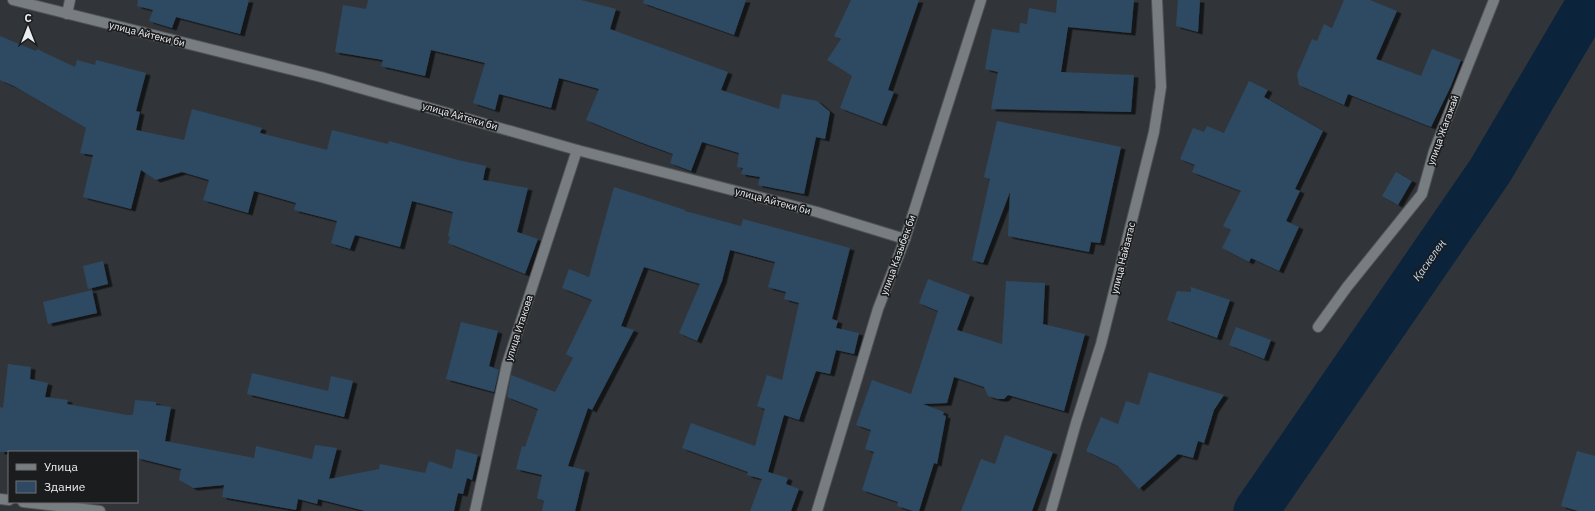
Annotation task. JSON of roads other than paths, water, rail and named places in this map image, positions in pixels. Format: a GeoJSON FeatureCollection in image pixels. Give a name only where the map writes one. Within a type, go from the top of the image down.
{"type":"FeatureCollection","features":[{"type":"Feature","properties":{"kind":"street","name":"улица Айтеки би"},"geometry":{"type":"LineString","coordinates":[[13,0],[321,77],[577,150],[817,212],[905,239]]}},
{"type":"Feature","properties":{"kind":"street"},"geometry":{"type":"LineString","coordinates":[[67,14],[70,0]]}},
{"type":"Feature","properties":{"kind":"street","name":"улица Казыбек би"},"geometry":{"type":"LineString","coordinates":[[817,511],[878,309],[905,239],[981,0]]}},
{"type":"Feature","properties":{"kind":"street","name":"улица Найзатас"},"geometry":{"type":"LineString","coordinates":[[1051,511],[1076,422],[1101,344],[1126,243],[1146,171],[1161,86],[1157,0]]}},
{"type":"Feature","properties":{"kind":"street","name":"улица Жагажай"},"geometry":{"type":"LineString","coordinates":[[1318,327],[1347,287],[1422,194],[1434,150],[1494,0]]}},
{"type":"Feature","properties":{"kind":"street","name":"улица Итакова"},"geometry":{"type":"LineString","coordinates":[[475,511],[507,364],[577,150]]}},
{"type":"Feature","properties":{"kind":"street"},"geometry":{"type":"LineString","coordinates":[[32,503],[100,511]]}},
{"type":"Feature","properties":{"kind":"waterway","name":"Қаскелең"},"geometry":{"type":"LineString","coordinates":[[1256,511],[1490,171],[1586,8],[1588,0]]}}]}
